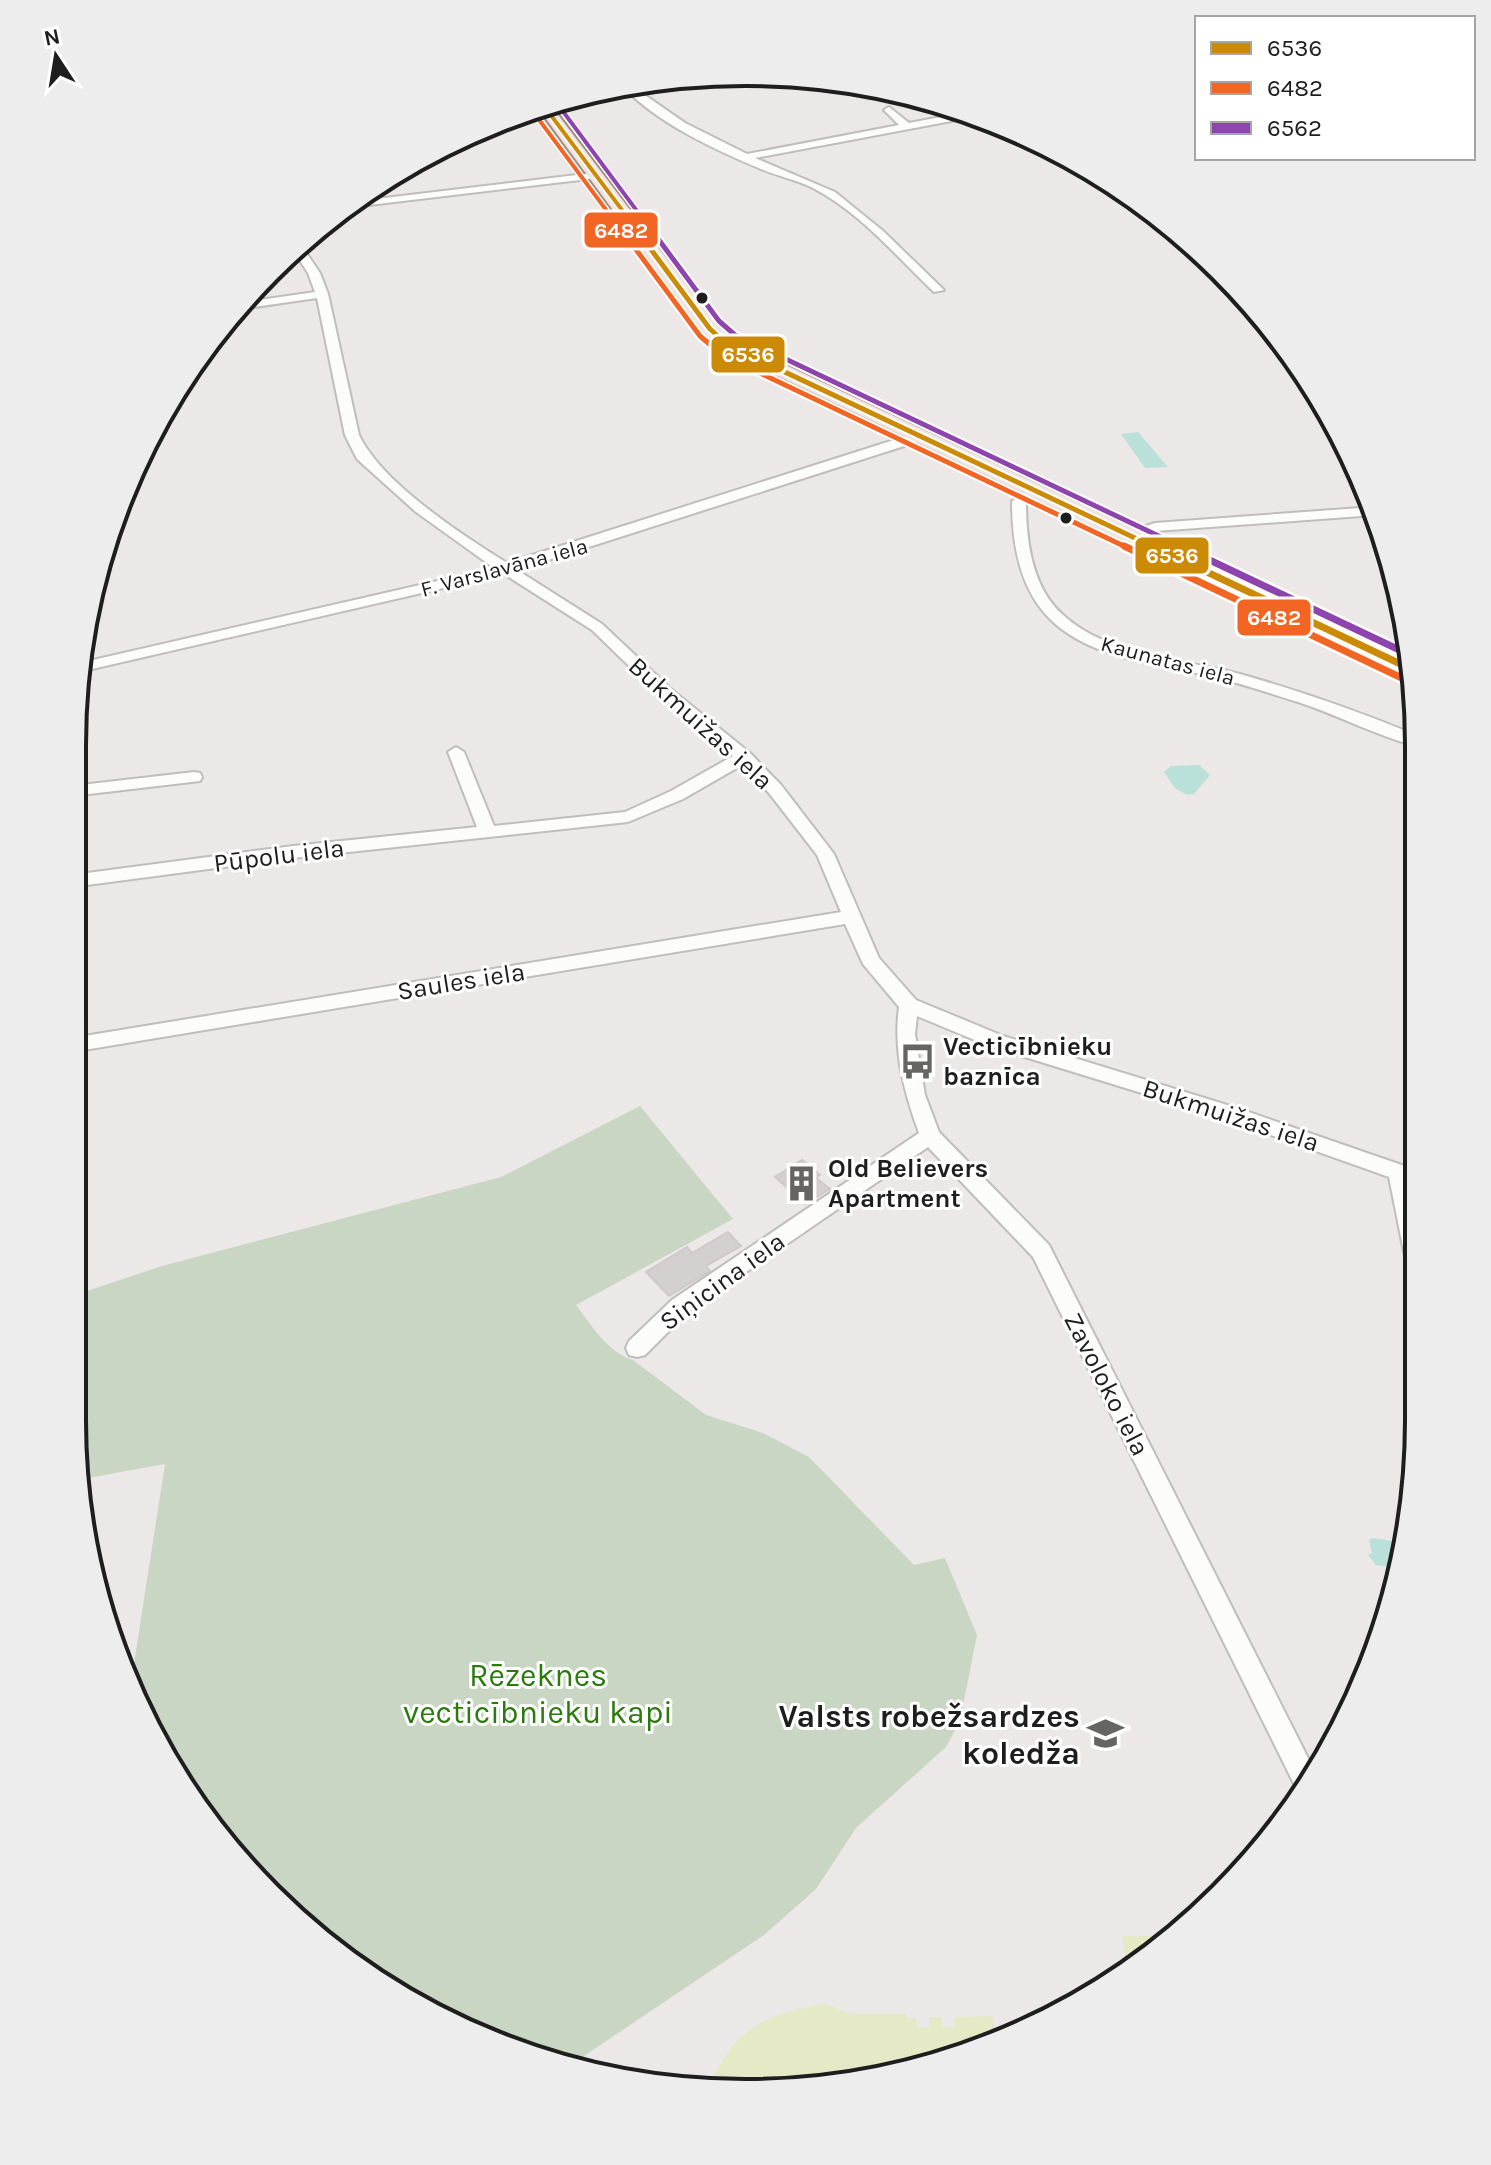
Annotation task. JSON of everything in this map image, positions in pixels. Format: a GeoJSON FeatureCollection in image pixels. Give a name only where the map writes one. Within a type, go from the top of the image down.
{"type":"FeatureCollection","features":[{"type":"Feature","properties":{"kind":"main road"},"geometry":{"type":"LineString","coordinates":[[551,116],[593,176],[630,219],[722,341],[1400,664]]}},
{"type":"Feature","properties":{"kind":"street"},"geometry":{"type":"LineString","coordinates":[[636,96],[761,167],[816,185],[860,217],[938,290]]}},
{"type":"Feature","properties":{"kind":"street"},"geometry":{"type":"LineString","coordinates":[[889,110],[907,127]]}},
{"type":"Feature","properties":{"kind":"street"},"geometry":{"type":"LineString","coordinates":[[746,157],[950,119]]}},
{"type":"Feature","properties":{"kind":"street"},"geometry":{"type":"LineString","coordinates":[[370,203],[593,176]]}},
{"type":"Feature","properties":{"kind":"street","name":"Bukmuižas iela"},"geometry":{"type":"LineString","coordinates":[[303,257],[322,294],[352,435],[362,456],[442,526],[597,627],[665,692],[744,757],[775,789],[825,854],[849,917],[870,960],[909,1005],[996,1041],[1230,1113],[1405,1174]]}},
{"type":"Feature","properties":{"kind":"street"},"geometry":{"type":"LineString","coordinates":[[256,304],[322,294]]}},
{"type":"Feature","properties":{"kind":"street","name":"F. Varslavāna iela"},"geometry":{"type":"LineString","coordinates":[[91,665],[506,570],[921,436]]}},
{"type":"Feature","properties":{"kind":"street","name":"Kaunatas iela"},"geometry":{"type":"LineString","coordinates":[[1034,492],[1019,501],[1024,554],[1040,599],[1070,628],[1118,649],[1236,678],[1367,719],[1405,736]]}},
{"type":"Feature","properties":{"kind":"street"},"geometry":{"type":"LineString","coordinates":[[1129,534],[1155,527],[1362,512]]}},
{"type":"Feature","properties":{"kind":"street"},"geometry":{"type":"LineString","coordinates":[[456,752],[487,831]]}},
{"type":"Feature","properties":{"kind":"street","name":"Pūpolu iela"},"geometry":{"type":"LineString","coordinates":[[86,879],[628,817],[677,795],[744,757]]}},
{"type":"Feature","properties":{"kind":"street"},"geometry":{"type":"LineString","coordinates":[[86,789],[194,777]]}},
{"type":"Feature","properties":{"kind":"street","name":"Saules iela"},"geometry":{"type":"LineString","coordinates":[[86,1043],[849,917]]}},
{"type":"Feature","properties":{"kind":"street","name":"Zavoloko iela"},"geometry":{"type":"LineString","coordinates":[[909,1005],[905,1034],[915,1095],[930,1136],[1041,1251],[1302,1774]]}},
{"type":"Feature","properties":{"kind":"street","name":"Siņicina iela"},"geometry":{"type":"LineString","coordinates":[[637,1348],[680,1306],[930,1136]]}},
{"type":"Feature","properties":{"kind":"green space","name":"Rēzeknes vecticībnieku kapi"},"geometry":{"type":"Polygon","coordinates":[[[640,1106],[733,1219],[576,1305],[594,1330],[615,1351],[633,1360],[706,1415],[763,1433],[809,1457],[914,1565],[945,1558],[977,1635],[960,1721],[946,1747],[856,1828],[816,1889],[764,1935],[581,2058],[493,2029],[416,1991],[379,1968],[344,1943],[279,1886],[222,1821],[174,1749],[134,1666],[165,1464],[89,1478],[87,1463],[86,1291],[162,1266],[501,1177],[640,1106]]]}},
{"type":"Feature","properties":{"kind":"green space"},"geometry":{"type":"Polygon","coordinates":[[[1122,1936],[1155,1936],[1147,1943],[1125,1958],[1122,1936]]]}},
{"type":"Feature","properties":{"kind":"green space"},"geometry":{"type":"Polygon","coordinates":[[[826,2004],[851,2014],[906,2014],[906,2018],[916,2018],[917,2028],[929,2027],[929,2017],[941,2017],[943,2027],[955,2027],[954,2017],[993,2016],[994,2030],[916,2057],[874,2066],[789,2078],[713,2078],[727,2053],[752,2028],[784,2013],[826,2004]]]}},
{"type":"Feature","properties":{"kind":"water"},"geometry":{"type":"Polygon","coordinates":[[[1138,432],[1168,467],[1145,468],[1121,434],[1138,432]]]}},
{"type":"Feature","properties":{"kind":"water"},"geometry":{"type":"Polygon","coordinates":[[[1199,765],[1210,775],[1194,794],[1187,795],[1175,788],[1164,772],[1171,766],[1199,765]]]}},
{"type":"Feature","properties":{"kind":"water"},"geometry":{"type":"Polygon","coordinates":[[[1369,1540],[1393,1541],[1388,1567],[1376,1565],[1368,1555],[1372,1553],[1369,1540]]]}},
{"type":"Feature","properties":{"kind":"building","name":"Old Believers Apartment"},"geometry":{"type":"Polygon","coordinates":[[[802,1160],[820,1175],[816,1178],[830,1189],[805,1204],[775,1177],[802,1160]]]}},
{"type":"Feature","properties":{"kind":"building"},"geometry":{"type":"Polygon","coordinates":[[[728,1232],[741,1246],[706,1266],[710,1271],[669,1296],[646,1272],[687,1247],[692,1253],[728,1232]]]}},
{"type":"Feature","properties":{"kind":"transit line","name":"6562"},"geometry":{"type":"LineString","coordinates":[[563,112],[719,321],[735,335],[1397,649]]}},
{"type":"Feature","properties":{"kind":"transit line","name":"6536"},"geometry":{"type":"LineString","coordinates":[[551,116],[710,329],[728,345],[1400,664]]}},
{"type":"Feature","properties":{"kind":"transit line","name":"6482"},"geometry":{"type":"LineString","coordinates":[[539,119],[700,336],[722,355],[1401,678]]}},
{"type":"Feature","properties":{"kind":"place","name":"Vecticībnieku baznīca"},"geometry":{"type":"Point","coordinates":[917,1061]}},
{"type":"Feature","properties":{"kind":"place","name":"Old Believers Apartment"},"geometry":{"type":"Point","coordinates":[802,1183]}},
{"type":"Feature","properties":{"kind":"place","name":"Valsts robežsardzes koledža"},"geometry":{"type":"Point","coordinates":[1106,1734]}}]}
